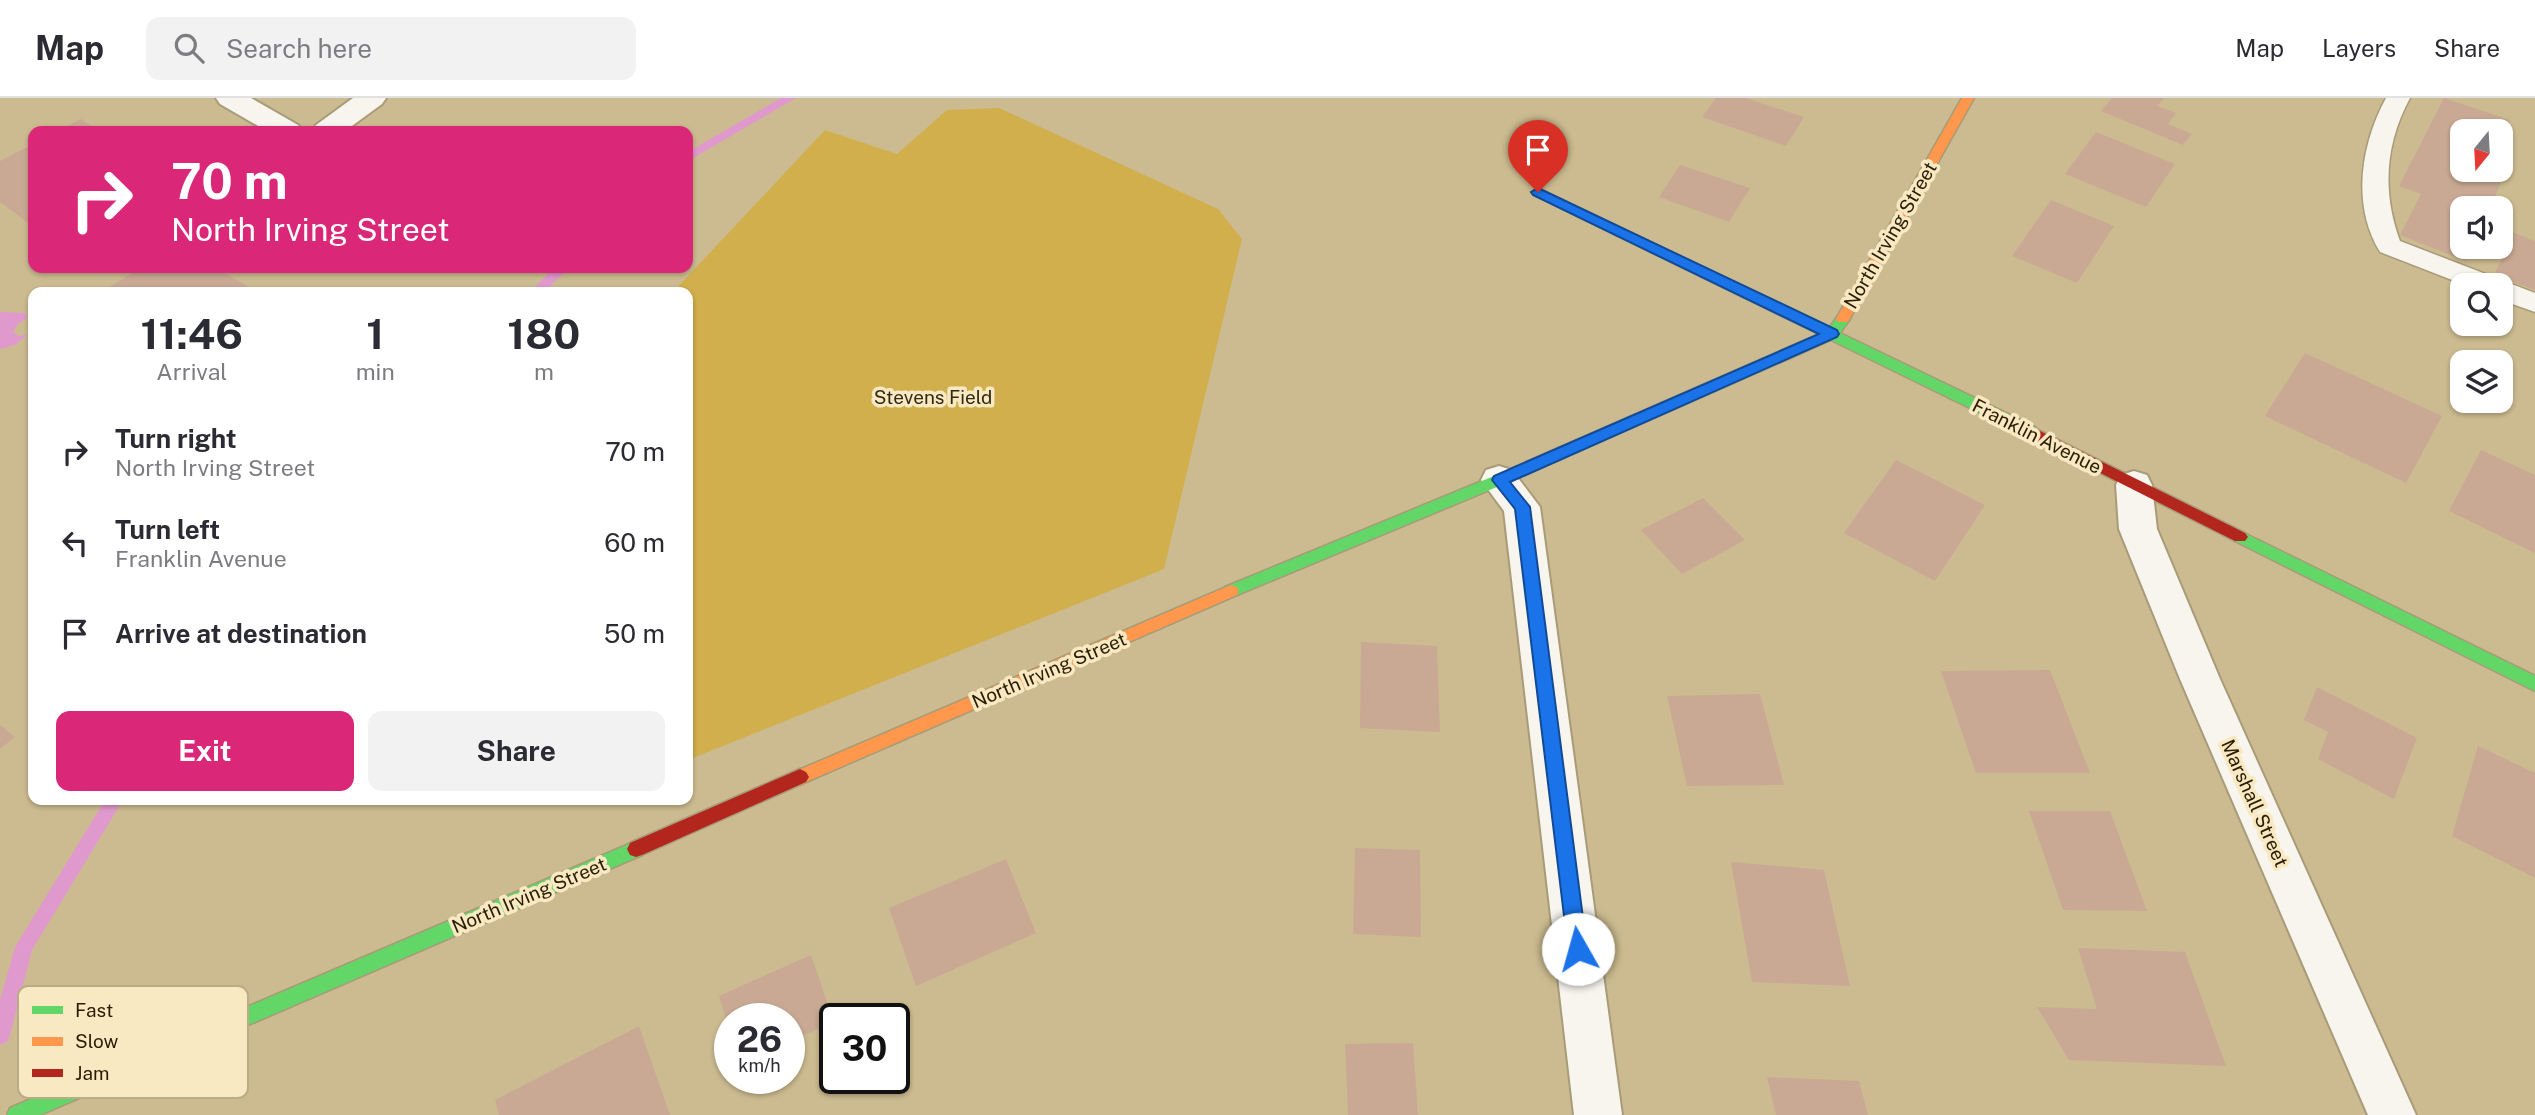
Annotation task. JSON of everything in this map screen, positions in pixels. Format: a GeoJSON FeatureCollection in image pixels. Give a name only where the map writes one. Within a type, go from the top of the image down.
{"type":"FeatureCollection","features":[{"type":"Feature","properties":{"kind":"street"},"geometry":{"type":"LineString","coordinates":[[230,98],[279,126]]}},
{"type":"Feature","properties":{"kind":"street"},"geometry":{"type":"LineString","coordinates":[[333,126],[372,98]]}},
{"type":"Feature","properties":{"kind":"street","name":"North Irving Street"},"geometry":{"type":"LineString","coordinates":[[248,1017],[1211,599],[1499,480],[1832,334],[1968,98]]}},
{"type":"Feature","properties":{"kind":"street","name":"Franklin Avenue"},"geometry":{"type":"LineString","coordinates":[[1538,192],[1832,334],[2535,684]]}},
{"type":"Feature","properties":{"kind":"street"},"geometry":{"type":"LineString","coordinates":[[1499,480],[1522,507],[1598,1115]]}},
{"type":"Feature","properties":{"kind":"street","name":"Marshall Street"},"geometry":{"type":"LineString","coordinates":[[2134,485],[2138,529],[2200,679],[2392,1115]]}},
{"type":"Feature","properties":{"kind":"street","name":"North Irving Street"},"geometry":{"type":"LineString","coordinates":[[17,1115],[60,1098]]}},
{"type":"Feature","properties":{"kind":"lane"},"geometry":{"type":"LineString","coordinates":[[2398,98],[2378,154],[2376,205],[2389,246],[2459,273]]}},
{"type":"Feature","properties":{"kind":"lane"},"geometry":{"type":"LineString","coordinates":[[2513,294],[2535,303]]}},
{"type":"Feature","properties":{"kind":"green space","name":"Stevens Field"},"geometry":{"type":"Polygon","coordinates":[[[999,108],[1218,209],[1242,239],[1164,569],[693,758],[693,287],[678,287],[825,130],[897,154],[947,110],[999,108]]]}},
{"type":"Feature","properties":{"kind":"shaded area"},"geometry":{"type":"Polygon","coordinates":[[[0,312],[25,313],[27,318],[18,324],[13,332],[19,336],[27,335],[15,345],[0,349],[0,312]]]}},
{"type":"Feature","properties":{"kind":"building"},"geometry":{"type":"Polygon","coordinates":[[[1716,98],[1746,98],[1804,117],[1786,146],[1702,117],[1716,98]]]}},
{"type":"Feature","properties":{"kind":"building"},"geometry":{"type":"Polygon","coordinates":[[[2112,98],[2164,98],[2157,106],[2176,113],[2168,124],[2192,134],[2183,145],[2101,111],[2112,98]]]}},
{"type":"Feature","properties":{"kind":"building"},"geometry":{"type":"Polygon","coordinates":[[[2444,98],[2507,119],[2450,119],[2450,182],[2501,182],[2495,196],[2450,196],[2450,255],[2400,235],[2421,194],[2399,186],[2444,98]]]}},
{"type":"Feature","properties":{"kind":"building"},"geometry":{"type":"Polygon","coordinates":[[[81,119],[92,126],[67,126],[81,119]]]}},
{"type":"Feature","properties":{"kind":"building"},"geometry":{"type":"Polygon","coordinates":[[[2096,132],[2175,164],[2146,207],[2065,174],[2096,132]]]}},
{"type":"Feature","properties":{"kind":"building"},"geometry":{"type":"Polygon","coordinates":[[[28,147],[27,222],[0,202],[0,161],[28,147]]]}},
{"type":"Feature","properties":{"kind":"building"},"geometry":{"type":"Polygon","coordinates":[[[1680,165],[1750,188],[1729,222],[1659,197],[1680,165]]]}},
{"type":"Feature","properties":{"kind":"building"},"geometry":{"type":"Polygon","coordinates":[[[2051,200],[2114,226],[2077,283],[2012,256],[2051,200]]]}},
{"type":"Feature","properties":{"kind":"building"},"geometry":{"type":"Polygon","coordinates":[[[2513,233],[2535,241],[2535,290],[2513,282],[2513,273],[2495,273],[2502,259],[2513,259],[2513,233]]]}},
{"type":"Feature","properties":{"kind":"building"},"geometry":{"type":"Polygon","coordinates":[[[133,273],[225,273],[249,287],[109,287],[133,273]]]}},
{"type":"Feature","properties":{"kind":"building"},"geometry":{"type":"Polygon","coordinates":[[[2305,353],[2442,416],[2406,483],[2265,416],[2305,353]]]}},
{"type":"Feature","properties":{"kind":"building"},"geometry":{"type":"Polygon","coordinates":[[[2481,450],[2535,475],[2535,553],[2449,511],[2481,450]]]}},
{"type":"Feature","properties":{"kind":"building"},"geometry":{"type":"Polygon","coordinates":[[[1896,460],[1985,505],[1935,581],[1844,533],[1896,460]]]}},
{"type":"Feature","properties":{"kind":"building"},"geometry":{"type":"Polygon","coordinates":[[[1703,498],[1745,540],[1682,574],[1641,530],[1703,498]]]}},
{"type":"Feature","properties":{"kind":"building"},"geometry":{"type":"Polygon","coordinates":[[[1361,642],[1437,646],[1440,732],[1360,728],[1361,642]]]}},
{"type":"Feature","properties":{"kind":"building"},"geometry":{"type":"Polygon","coordinates":[[[2050,670],[2090,773],[1976,773],[1941,671],[2050,670]]]}},
{"type":"Feature","properties":{"kind":"building"},"geometry":{"type":"Polygon","coordinates":[[[2317,687],[2417,738],[2394,799],[2318,759],[2328,732],[2304,720],[2317,687]]]}},
{"type":"Feature","properties":{"kind":"building"},"geometry":{"type":"Polygon","coordinates":[[[1760,694],[1784,785],[1687,786],[1667,696],[1760,694]]]}},
{"type":"Feature","properties":{"kind":"building"},"geometry":{"type":"Polygon","coordinates":[[[0,725],[15,737],[0,749],[0,725]]]}},
{"type":"Feature","properties":{"kind":"building"},"geometry":{"type":"Polygon","coordinates":[[[2478,746],[2535,773],[2535,878],[2452,836],[2478,746]]]}},
{"type":"Feature","properties":{"kind":"building"},"geometry":{"type":"Polygon","coordinates":[[[2029,811],[2110,811],[2147,911],[2063,910],[2029,811]]]}},
{"type":"Feature","properties":{"kind":"building"},"geometry":{"type":"Polygon","coordinates":[[[1355,848],[1420,850],[1421,937],[1353,934],[1355,848]]]}},
{"type":"Feature","properties":{"kind":"building"},"geometry":{"type":"Polygon","coordinates":[[[1006,859],[1036,933],[916,986],[889,908],[1006,859]]]}},
{"type":"Feature","properties":{"kind":"building"},"geometry":{"type":"Polygon","coordinates":[[[1731,862],[1824,870],[1850,986],[1752,982],[1731,862]]]}},
{"type":"Feature","properties":{"kind":"building"},"geometry":{"type":"Polygon","coordinates":[[[2078,948],[2185,952],[2226,1066],[2069,1060],[2037,1007],[2097,1009],[2078,948]]]}},
{"type":"Feature","properties":{"kind":"building"},"geometry":{"type":"Polygon","coordinates":[[[811,955],[827,1003],[819,1003],[819,1029],[805,1035],[805,1003],[721,1003],[719,996],[811,955]]]}},
{"type":"Feature","properties":{"kind":"building"},"geometry":{"type":"Polygon","coordinates":[[[639,1026],[670,1115],[499,1115],[495,1100],[639,1026]]]}},
{"type":"Feature","properties":{"kind":"building"},"geometry":{"type":"Polygon","coordinates":[[[1413,1043],[1418,1115],[1348,1115],[1345,1044],[1413,1043]]]}},
{"type":"Feature","properties":{"kind":"building"},"geometry":{"type":"Polygon","coordinates":[[[1767,1077],[1859,1081],[1868,1115],[1776,1115],[1767,1077]]]}},
{"type":"Feature","properties":{"kind":"waterway"},"geometry":{"type":"LineString","coordinates":[[693,154],[790,98]]}},
{"type":"Feature","properties":{"kind":"waterway"},"geometry":{"type":"LineString","coordinates":[[541,287],[557,273]]}},
{"type":"Feature","properties":{"kind":"waterway"},"geometry":{"type":"LineString","coordinates":[[0,1035],[24,947],[111,805]]}},
{"type":"Feature","properties":{"kind":"traffic: fast"},"geometry":{"type":"LineString","coordinates":[[1538,192],[2030,431]]}},
{"type":"Feature","properties":{"kind":"traffic: fast"},"geometry":{"type":"LineString","coordinates":[[1231,591],[1499,480],[1832,334],[1843,319]]}},
{"type":"Feature","properties":{"kind":"traffic: fast"},"geometry":{"type":"LineString","coordinates":[[2240,537],[2535,684]]}},
{"type":"Feature","properties":{"kind":"traffic: fast"},"geometry":{"type":"LineString","coordinates":[[248,1016],[636,849]]}},
{"type":"Feature","properties":{"kind":"traffic: fast"},"geometry":{"type":"LineString","coordinates":[[17,1115],[57,1098]]}},
{"type":"Feature","properties":{"kind":"traffic: slow"},"geometry":{"type":"LineString","coordinates":[[1843,319],[1968,98]]}},
{"type":"Feature","properties":{"kind":"traffic: slow"},"geometry":{"type":"LineString","coordinates":[[800,777],[1231,591]]}},
{"type":"Feature","properties":{"kind":"traffic: jam"},"geometry":{"type":"LineString","coordinates":[[2030,431],[2240,537]]}},
{"type":"Feature","properties":{"kind":"traffic: jam"},"geometry":{"type":"LineString","coordinates":[[636,849],[800,777]]}},
{"type":"Feature","properties":{"kind":"route"},"geometry":{"type":"LineString","coordinates":[[1538,192],[1832,334],[1499,480],[1522,507],[1578,949]]}}]}
